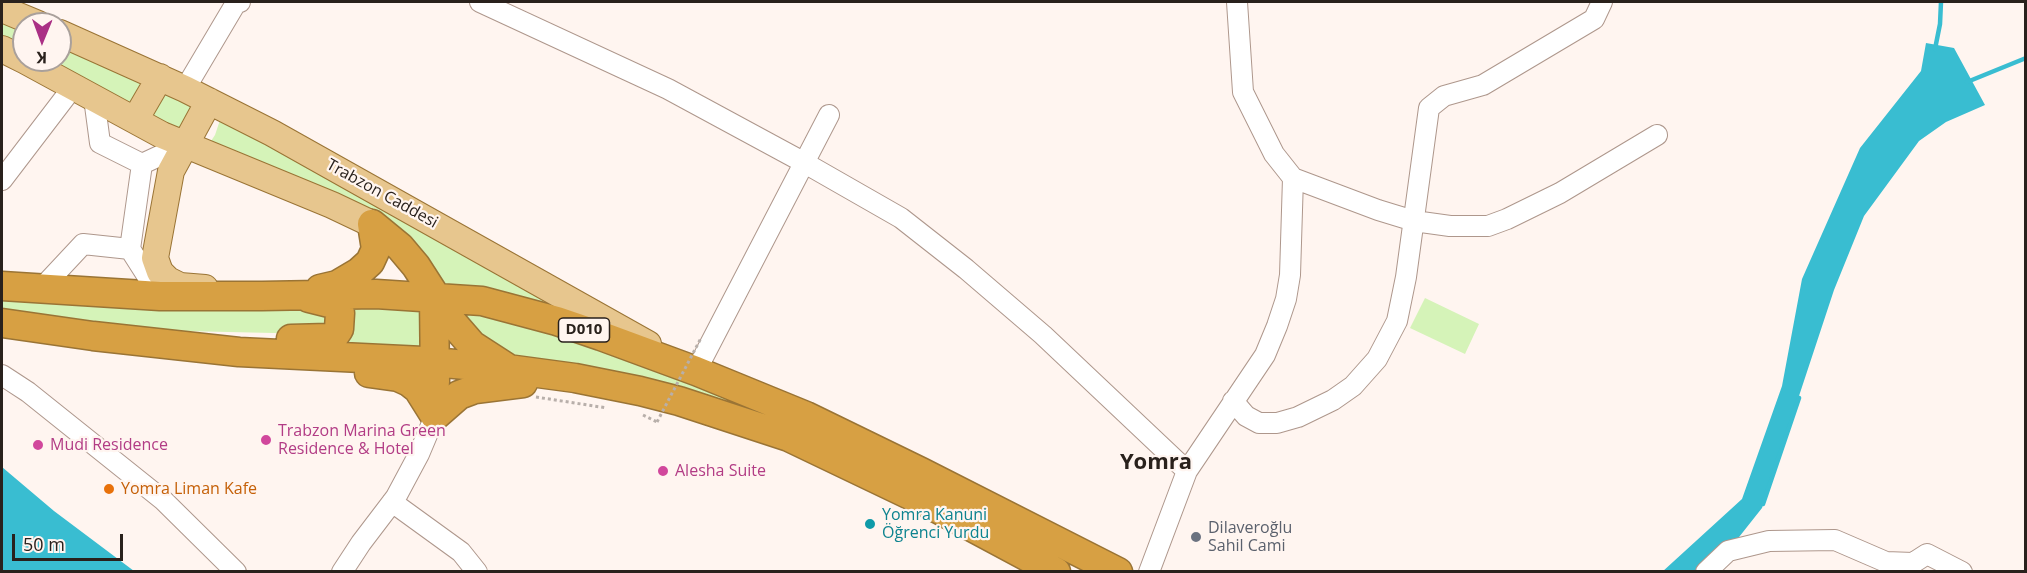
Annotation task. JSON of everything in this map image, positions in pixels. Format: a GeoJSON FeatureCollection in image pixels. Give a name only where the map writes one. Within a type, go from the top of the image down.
{"type":"FeatureCollection","features":[{"type":"Feature","properties":{"kind":"highway"},"geometry":{"type":"LineString","coordinates":[[298,295],[337,285],[359,272],[370,262],[376,249],[372,224]]}},
{"type":"Feature","properties":{"kind":"highway"},"geometry":{"type":"LineString","coordinates":[[372,224],[400,247],[416,266],[434,297],[472,345],[508,369]]}},
{"type":"Feature","properties":{"kind":"highway","name":"D010"},"geometry":{"type":"LineString","coordinates":[[2,286],[160,296],[381,294],[482,301],[557,321],[696,371],[806,416],[1118,572]]}},
{"type":"Feature","properties":{"kind":"highway"},"geometry":{"type":"LineString","coordinates":[[93,336],[317,339],[335,335],[340,321],[338,308],[325,301],[298,295]]}},
{"type":"Feature","properties":{"kind":"highway"},"geometry":{"type":"LineString","coordinates":[[434,297],[435,416]]}},
{"type":"Feature","properties":{"kind":"highway"},"geometry":{"type":"LineString","coordinates":[[2,323],[93,336],[239,352],[508,369],[575,378],[679,400],[789,437],[929,504],[1056,572]]}},
{"type":"Feature","properties":{"kind":"highway"},"geometry":{"type":"LineString","coordinates":[[93,336],[242,363],[374,373],[398,377],[418,389],[435,416]]}},
{"type":"Feature","properties":{"kind":"highway"},"geometry":{"type":"LineString","coordinates":[[435,416],[459,396],[475,389],[575,378]]}},
{"type":"Feature","properties":{"kind":"main road","name":"Trabzon Caddesi"},"geometry":{"type":"LineString","coordinates":[[72,38],[185,88],[410,210],[696,371]]}},
{"type":"Feature","properties":{"kind":"main road","name":"Trabzon Caddesi"},"geometry":{"type":"LineString","coordinates":[[45,72],[185,144],[372,224]]}},
{"type":"Feature","properties":{"kind":"main road"},"geometry":{"type":"LineString","coordinates":[[135,120],[160,77]]}},
{"type":"Feature","properties":{"kind":"main road"},"geometry":{"type":"LineString","coordinates":[[209,101],[171,171],[155,258],[159,272],[180,286],[298,295]]}},
{"type":"Feature","properties":{"kind":"street"},"geometry":{"type":"LineString","coordinates":[[185,88],[237,2]]}},
{"type":"Feature","properties":{"kind":"street"},"geometry":{"type":"LineString","coordinates":[[480,2],[668,89],[901,218],[966,269],[1043,335],[1187,471]]}},
{"type":"Feature","properties":{"kind":"street"},"geometry":{"type":"LineString","coordinates":[[1237,2],[1243,92],[1274,154],[1293,178],[1378,210],[1414,221],[1450,226],[1488,226],[1560,193],[1657,135]]}},
{"type":"Feature","properties":{"kind":"street"},"geometry":{"type":"LineString","coordinates":[[1233,401],[1246,416],[1259,423],[1277,423],[1298,417],[1333,400],[1353,386],[1377,359],[1397,321],[1414,221],[1429,108],[1444,96],[1483,85],[1594,19],[1602,2]]}},
{"type":"Feature","properties":{"kind":"street"},"geometry":{"type":"LineString","coordinates":[[2,180],[83,93],[100,142],[142,164]]}},
{"type":"Feature","properties":{"kind":"street"},"geometry":{"type":"LineString","coordinates":[[696,371],[829,115]]}},
{"type":"Feature","properties":{"kind":"street"},"geometry":{"type":"LineString","coordinates":[[142,164],[185,144]]}},
{"type":"Feature","properties":{"kind":"street"},"geometry":{"type":"LineString","coordinates":[[142,164],[130,249],[160,296]]}},
{"type":"Feature","properties":{"kind":"street"},"geometry":{"type":"LineString","coordinates":[[1149,572],[1187,471],[1265,355],[1286,299],[1290,275],[1293,178]]}},
{"type":"Feature","properties":{"kind":"street"},"geometry":{"type":"LineString","coordinates":[[40,290],[83,244],[130,249]]}},
{"type":"Feature","properties":{"kind":"street"},"geometry":{"type":"LineString","coordinates":[[2,375],[28,392],[163,500],[236,572]]}},
{"type":"Feature","properties":{"kind":"street"},"geometry":{"type":"LineString","coordinates":[[342,572],[392,502],[419,454],[435,416]]}},
{"type":"Feature","properties":{"kind":"street"},"geometry":{"type":"LineString","coordinates":[[392,502],[461,552],[477,572]]}},
{"type":"Feature","properties":{"kind":"street"},"geometry":{"type":"LineString","coordinates":[[1706,572],[1728,550],[1769,541],[1835,540],[1886,562],[1911,567],[1927,554],[1962,572]]}},
{"type":"Feature","properties":{"kind":"path"},"geometry":{"type":"LineString","coordinates":[[645,416],[657,422],[701,338]]}},
{"type":"Feature","properties":{"kind":"green space"},"geometry":{"type":"Polygon","coordinates":[[[2,20],[12,24],[12,46],[2,41],[2,20]]]}},
{"type":"Feature","properties":{"kind":"green space"},"geometry":{"type":"Polygon","coordinates":[[[72,50],[147,82],[136,91],[131,104],[63,72],[72,72],[72,50]]]}},
{"type":"Feature","properties":{"kind":"green space"},"geometry":{"type":"Polygon","coordinates":[[[168,94],[196,102],[188,136],[154,118],[154,111],[162,98],[168,94]]]}},
{"type":"Feature","properties":{"kind":"green space"},"geometry":{"type":"Polygon","coordinates":[[[220,120],[613,333],[441,290],[429,267],[207,147],[215,135],[220,120]]]}},
{"type":"Feature","properties":{"kind":"green space"},"geometry":{"type":"Polygon","coordinates":[[[2,294],[318,306],[333,315],[319,334],[92,329],[2,313],[2,294]]]}},
{"type":"Feature","properties":{"kind":"green space"},"geometry":{"type":"Polygon","coordinates":[[[1425,298],[1479,324],[1465,354],[1410,328],[1425,298]]]}},
{"type":"Feature","properties":{"kind":"green space"},"geometry":{"type":"Polygon","coordinates":[[[447,302],[492,312],[703,383],[794,423],[513,363],[487,345],[447,302]]]}},
{"type":"Feature","properties":{"kind":"green space"},"geometry":{"type":"Polygon","coordinates":[[[341,306],[423,310],[424,353],[316,344],[341,306]]]}},
{"type":"Feature","properties":{"kind":"water"},"geometry":{"type":"Polygon","coordinates":[[[1926,43],[1954,48],[1985,105],[1946,122],[1919,141],[1864,216],[1834,290],[1762,508],[1728,551],[1706,571],[1662,572],[1742,499],[1782,386],[1802,279],[1860,148],[1921,71],[1926,43]]]}},
{"type":"Feature","properties":{"kind":"water"},"geometry":{"type":"Polygon","coordinates":[[[2,467],[54,511],[134,571],[2,571],[2,467]]]}},
{"type":"Feature","properties":{"kind":"waterway"},"geometry":{"type":"LineString","coordinates":[[1935,49],[1941,2]]}},
{"type":"Feature","properties":{"kind":"waterway"},"geometry":{"type":"LineString","coordinates":[[1967,82],[2026,58]]}},
{"type":"Feature","properties":{"kind":"waterway"},"geometry":{"type":"LineString","coordinates":[[1763,504],[1799,398]]}},
{"type":"Feature","properties":{"kind":"place","name":"Trabzon Marina Green Residence & Hotel"},"geometry":{"type":"Point","coordinates":[266,440]}},
{"type":"Feature","properties":{"kind":"place","name":"Mudi Residence"},"geometry":{"type":"Point","coordinates":[38,445]}},
{"type":"Feature","properties":{"kind":"place","name":"Alesha Suite"},"geometry":{"type":"Point","coordinates":[663,471]}},
{"type":"Feature","properties":{"kind":"place","name":"Yomra Liman Kafe"},"geometry":{"type":"Point","coordinates":[109,489]}},
{"type":"Feature","properties":{"kind":"place","name":"Yomra Kanuni Öğrenci Yurdu"},"geometry":{"type":"Point","coordinates":[870,524]}},
{"type":"Feature","properties":{"kind":"place","name":"Dilaveroğlu Sahil Cami"},"geometry":{"type":"Point","coordinates":[1196,537]}},
{"type":"Feature","properties":{"kind":"district","name":"Yomra"},"geometry":{"type":"Point","coordinates":[1156,463]}}]}
